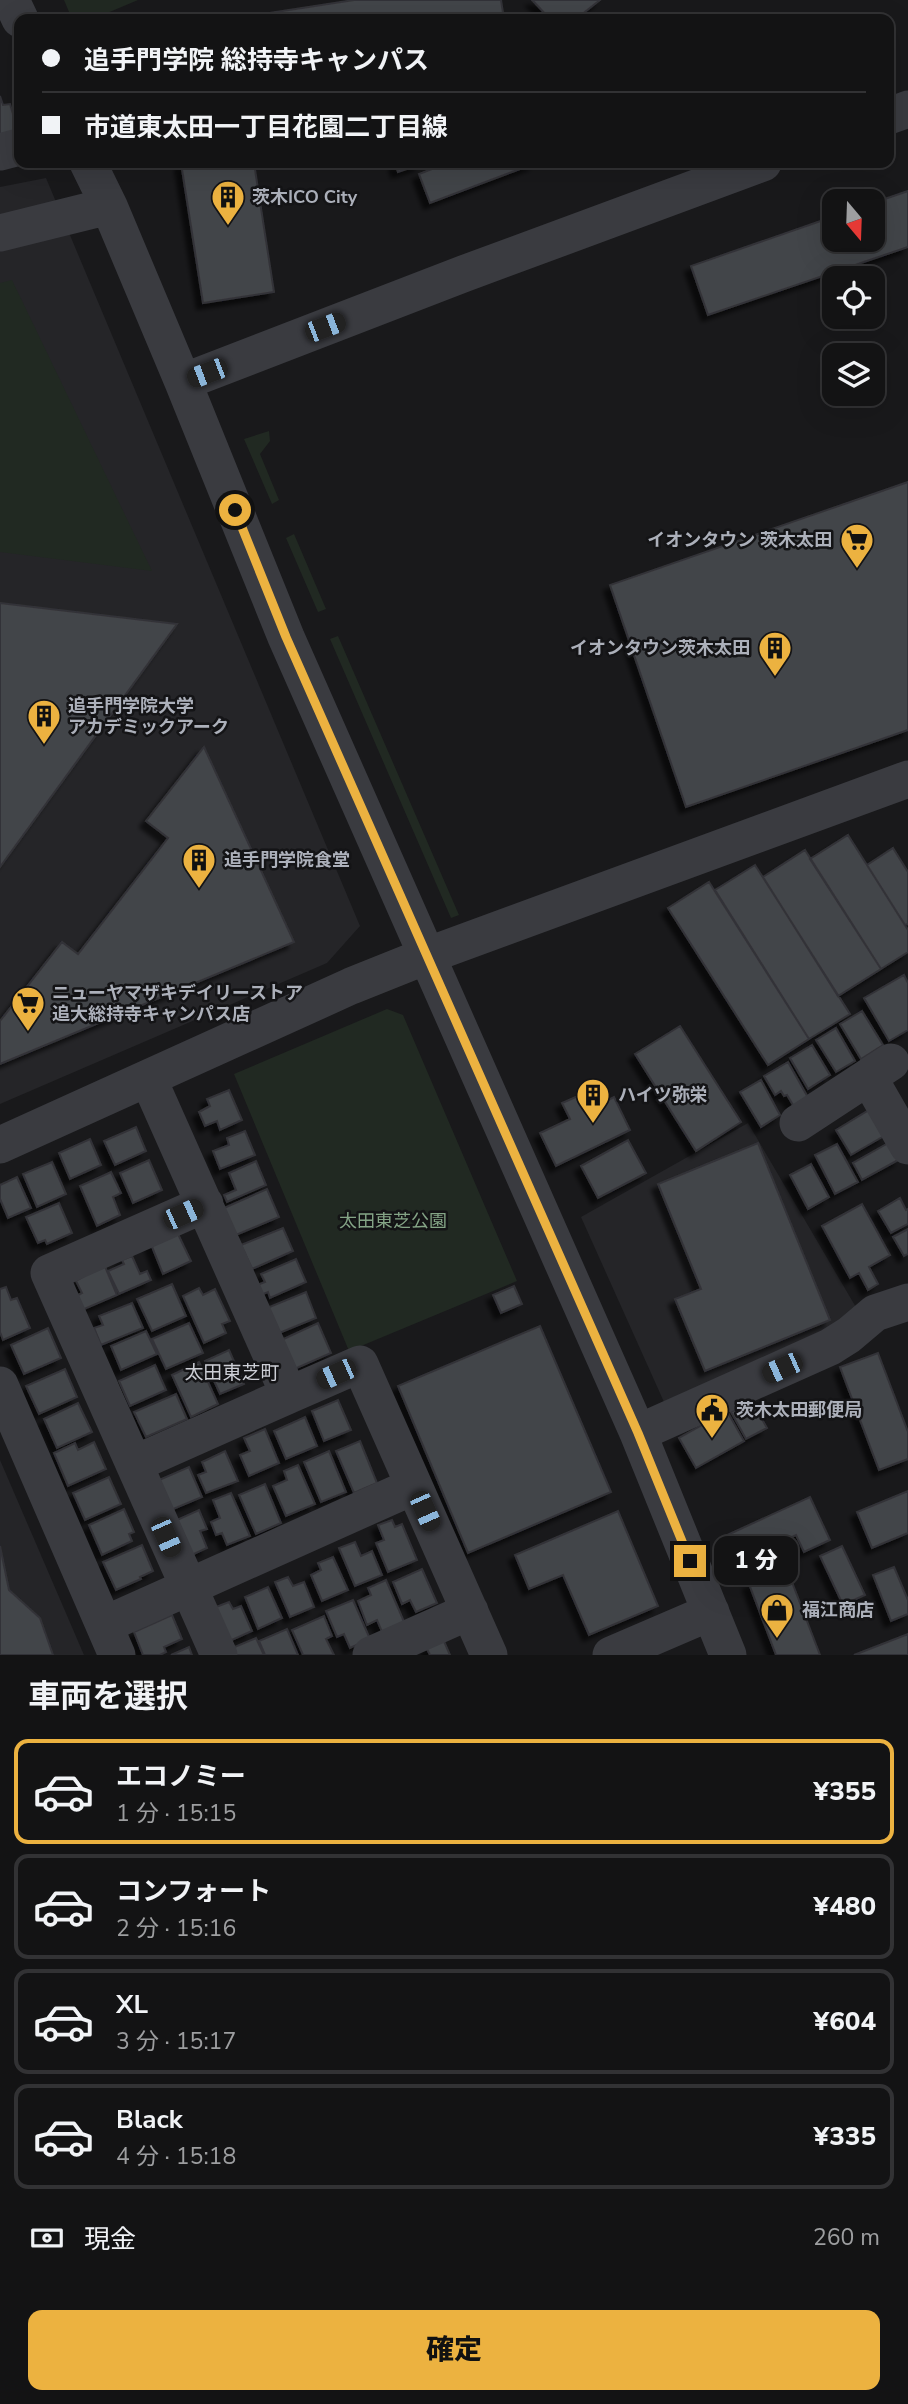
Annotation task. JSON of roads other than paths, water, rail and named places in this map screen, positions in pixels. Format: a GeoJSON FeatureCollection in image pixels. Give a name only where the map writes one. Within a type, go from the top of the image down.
{"type":"FeatureCollection","features":[{"type":"Feature","properties":{"kind":"street"},"geometry":{"type":"LineString","coordinates":[[90,168],[183,382],[286,637],[638,1433],[728,1655]]}},
{"type":"Feature","properties":{"kind":"street"},"geometry":{"type":"LineString","coordinates":[[183,382],[463,274],[750,168]]}},
{"type":"Feature","properties":{"kind":"street"},"geometry":{"type":"LineString","coordinates":[[0,233],[109,206]]}},
{"type":"Feature","properties":{"kind":"street"},"geometry":{"type":"LineString","coordinates":[[0,1145],[351,986],[908,779]]}},
{"type":"Feature","properties":{"kind":"street"},"geometry":{"type":"LineString","coordinates":[[798,1123],[886,1077],[908,1146]]}},
{"type":"Feature","properties":{"kind":"street"},"geometry":{"type":"LineString","coordinates":[[148,1078],[289,1395]]}},
{"type":"Feature","properties":{"kind":"street"},"geometry":{"type":"LineString","coordinates":[[205,1204],[49,1273],[219,1655]]}},
{"type":"Feature","properties":{"kind":"street"},"geometry":{"type":"LineString","coordinates":[[638,1433],[830,1347],[875,1313],[908,1302]]}},
{"type":"Feature","properties":{"kind":"street"},"geometry":{"type":"LineString","coordinates":[[134,1464],[359,1364],[489,1655]]}},
{"type":"Feature","properties":{"kind":"street"},"geometry":{"type":"LineString","coordinates":[[0,1385],[110,1640],[188,1587],[414,1486]]}},
{"type":"Feature","properties":{"kind":"street"},"geometry":{"type":"LineString","coordinates":[[371,1655],[470,1611]]}},
{"type":"Feature","properties":{"kind":"street"},"geometry":{"type":"LineString","coordinates":[[611,1655],[711,1612]]}},
{"type":"Feature","properties":{"kind":"place","name":"茨木ICO City"},"geometry":{"type":"Point","coordinates":[228,227]}},
{"type":"Feature","properties":{"kind":"place","name":"イオンタウン 茨木太田"},"geometry":{"type":"Point","coordinates":[857,570]}},
{"type":"Feature","properties":{"kind":"place","name":"イオンタウン茨木太田"},"geometry":{"type":"Point","coordinates":[775,678]}},
{"type":"Feature","properties":{"kind":"place","name":"追手門学院大学 アカデミックアーク"},"geometry":{"type":"Point","coordinates":[44,746]}},
{"type":"Feature","properties":{"kind":"place","name":"追手門学院食堂"},"geometry":{"type":"Point","coordinates":[199,890]}},
{"type":"Feature","properties":{"kind":"place","name":"ニューヤマザキデイリーストア 追大総持寺キャンパス店"},"geometry":{"type":"Point","coordinates":[28,1033]}},
{"type":"Feature","properties":{"kind":"place","name":"ハイツ弥栄"},"geometry":{"type":"Point","coordinates":[593,1125]}},
{"type":"Feature","properties":{"kind":"place","name":"茨木太田郵便局"},"geometry":{"type":"Point","coordinates":[712,1440]}},
{"type":"Feature","properties":{"kind":"place","name":"福江商店"},"geometry":{"type":"Point","coordinates":[777,1640]}},
{"type":"Feature","properties":{"kind":"district","name":"太田東芝町"},"geometry":{"type":"Point","coordinates":[232,1373]}},
{"type":"Feature","properties":{"kind":"park label","name":"太田東芝公園"},"geometry":{"type":"Point","coordinates":[393,1221]}}]}
